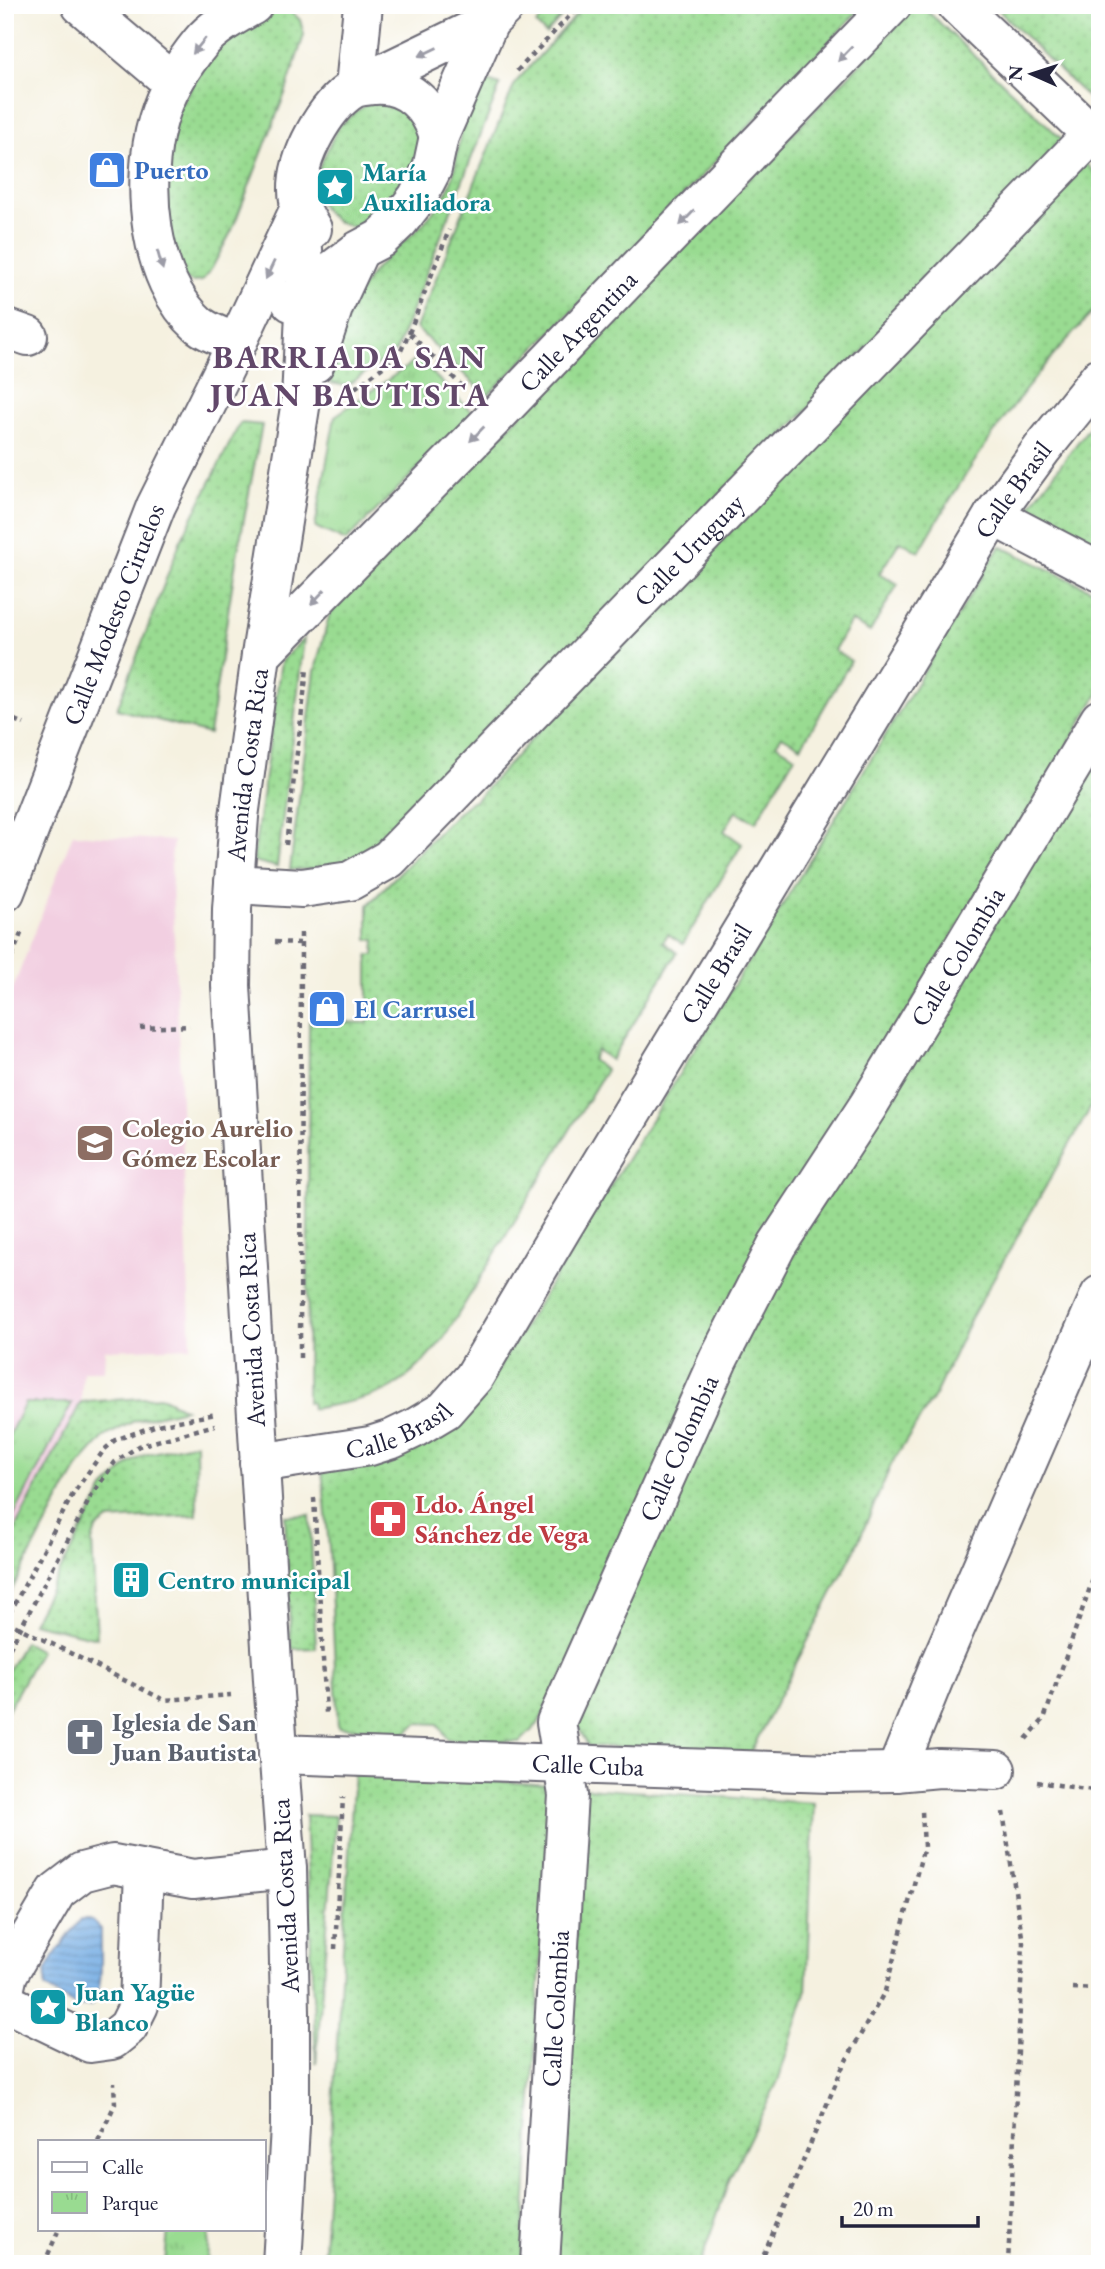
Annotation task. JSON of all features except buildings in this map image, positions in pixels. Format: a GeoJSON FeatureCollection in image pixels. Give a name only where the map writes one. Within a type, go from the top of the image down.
{"type":"FeatureCollection","features":[{"type":"Feature","properties":{"kind":"street"},"geometry":{"type":"LineString","coordinates":[[81,5],[173,83]]}},
{"type":"Feature","properties":{"kind":"street"},"geometry":{"type":"LineString","coordinates":[[253,5],[203,40],[173,83],[158,120],[150,170],[156,248],[165,278],[179,304],[201,326],[237,344],[255,336],[272,335],[287,341],[302,358]]}},
{"type":"Feature","properties":{"kind":"street"},"geometry":{"type":"LineString","coordinates":[[355,87],[363,5]]}},
{"type":"Feature","properties":{"kind":"street","name":"Calle Argentina"},"geometry":{"type":"LineString","coordinates":[[261,655],[892,5]]}},
{"type":"Feature","properties":{"kind":"street"},"geometry":{"type":"LineString","coordinates":[[957,5],[1097,134]]}},
{"type":"Feature","properties":{"kind":"street"},"geometry":{"type":"LineString","coordinates":[[497,14],[439,136],[432,169],[417,198],[399,221],[380,239],[359,250],[332,247],[315,235],[300,209],[297,188],[303,162],[316,130],[335,103],[355,87],[497,14]]}},
{"type":"Feature","properties":{"kind":"street"},"geometry":{"type":"LineString","coordinates":[[355,87],[379,85],[402,89],[419,100],[434,118],[439,136]]}},
{"type":"Feature","properties":{"kind":"street","name":"Calle Uruguay"},"geometry":{"type":"LineString","coordinates":[[234,884],[302,888],[350,881],[389,859],[1097,134]]}},
{"type":"Feature","properties":{"kind":"street","name":"Avenida Costa Rica"},"geometry":{"type":"LineString","coordinates":[[282,2264],[290,2127],[286,1869],[231,986],[239,817],[261,655],[301,401],[306,290],[300,209]]}},
{"type":"Feature","properties":{"kind":"street","name":"Calle Modesto Ciruelos"},"geometry":{"type":"LineString","coordinates":[[5,892],[156,506],[237,344],[300,209]]}},
{"type":"Feature","properties":{"kind":"street","name":"Avenida Costa Rica"},"geometry":{"type":"LineString","coordinates":[[301,401],[334,305],[359,250]]}},
{"type":"Feature","properties":{"kind":"street","name":"Calle Modesto Ciruelos"},"geometry":{"type":"LineString","coordinates":[[237,344],[359,250]]}},
{"type":"Feature","properties":{"kind":"street","name":"Calle Brasil"},"geometry":{"type":"LineString","coordinates":[[259,1463],[370,1446],[392,1439],[445,1410],[474,1377],[993,516],[1100,377]]}},
{"type":"Feature","properties":{"kind":"street"},"geometry":{"type":"LineString","coordinates":[[993,516],[1100,572]]}},
{"type":"Feature","properties":{"kind":"street","name":"Calle Colombia"},"geometry":{"type":"LineString","coordinates":[[540,2264],[568,1795],[555,1723],[718,1360],[777,1245],[868,1106],[1100,719]]}},
{"type":"Feature","properties":{"kind":"street"},"geometry":{"type":"LineString","coordinates":[[908,1771],[941,1661],[1100,1295]]}},
{"type":"Feature","properties":{"kind":"street","name":"Calle Cuba"},"geometry":{"type":"LineString","coordinates":[[278,1754],[830,1773],[939,1768],[996,1770]]}},
{"type":"Feature","properties":{"kind":"street"},"geometry":{"type":"LineString","coordinates":[[5,1987],[8,1973],[57,1891],[82,1872],[113,1864],[193,1879],[286,1869]]}},
{"type":"Feature","properties":{"kind":"street"},"geometry":{"type":"LineString","coordinates":[[5,1994],[9,2004],[90,2043],[112,2040],[128,2027],[139,2005],[144,1870]]}},
{"type":"Feature","properties":{"kind":"path"},"geometry":{"type":"LineString","coordinates":[[533,55],[580,5]]}},
{"type":"Feature","properties":{"kind":"path"},"geometry":{"type":"LineString","coordinates":[[5,716],[30,726]]}},
{"type":"Feature","properties":{"kind":"path"},"geometry":{"type":"LineString","coordinates":[[300,1362],[302,888]]}},
{"type":"Feature","properties":{"kind":"path"},"geometry":{"type":"LineString","coordinates":[[140,1028],[179,1026]]}},
{"type":"Feature","properties":{"kind":"path"},"geometry":{"type":"LineString","coordinates":[[219,1413],[144,1429],[115,1440],[104,1450],[73,1494],[6,1621],[164,1700],[236,1695]]}},
{"type":"Feature","properties":{"kind":"path"},"geometry":{"type":"LineString","coordinates":[[5,1657],[93,1493],[115,1462],[139,1446],[176,1434],[219,1424],[257,1422]]}},
{"type":"Feature","properties":{"kind":"path"},"geometry":{"type":"LineString","coordinates":[[312,1455],[329,1756]]}},
{"type":"Feature","properties":{"kind":"path"},"geometry":{"type":"LineString","coordinates":[[996,1770],[1044,1719],[1100,1559]]}},
{"type":"Feature","properties":{"kind":"path"},"geometry":{"type":"LineString","coordinates":[[996,1770],[1044,1784],[1100,1791]]}},
{"type":"Feature","properties":{"kind":"path"},"geometry":{"type":"LineString","coordinates":[[996,1770],[1023,1943],[1008,2264]]}},
{"type":"Feature","properties":{"kind":"path"},"geometry":{"type":"LineString","coordinates":[[760,2264],[843,2066],[885,1992],[924,1847],[908,1771]]}},
{"type":"Feature","properties":{"kind":"path"},"geometry":{"type":"LineString","coordinates":[[1072,1988],[1100,1989]]}},
{"type":"Feature","properties":{"kind":"path"},"geometry":{"type":"LineString","coordinates":[[99,2140],[115,2104],[112,2040]]}},
{"type":"Feature","properties":{"kind":"path"},"geometry":{"type":"LineString","coordinates":[[44,2264],[59,2230]]}},
{"type":"Feature","properties":{"kind":"shaded area","name":"Colegio Aurelio Gómez Escolar"},"geometry":{"type":"Polygon","coordinates":[[[73,834],[173,841],[171,861],[191,1347],[105,1350],[104,1371],[83,1371],[81,1402],[5,1548],[5,1009],[73,834]]]}},
{"type":"Feature","properties":{"kind":"green space"},"geometry":{"type":"Polygon","coordinates":[[[554,5],[572,5],[546,34],[536,24],[554,5]]]}},
{"type":"Feature","properties":{"kind":"green space"},"geometry":{"type":"Polygon","coordinates":[[[585,5],[864,5],[598,285],[487,396],[416,328],[515,83],[585,5]]]}},
{"type":"Feature","properties":{"kind":"green space"},"geometry":{"type":"Polygon","coordinates":[[[917,5],[921,5],[1065,142],[380,853],[338,868],[290,870],[315,671],[330,612],[917,5]]]}},
{"type":"Feature","properties":{"kind":"green space"},"geometry":{"type":"Polygon","coordinates":[[[993,5],[1100,5],[1098,108],[993,5]]]}},
{"type":"Feature","properties":{"kind":"green space"},"geometry":{"type":"Polygon","coordinates":[[[281,8],[292,12],[300,20],[304,35],[286,91],[232,230],[202,281],[192,282],[183,278],[167,229],[166,189],[174,114],[219,44],[267,11],[281,8]]]}},
{"type":"Feature","properties":{"kind":"green space"},"geometry":{"type":"Polygon","coordinates":[[[482,79],[500,85],[396,351],[347,386],[330,383],[342,332],[364,285],[386,258],[427,219],[447,191],[453,175],[463,124],[482,79]]]}},
{"type":"Feature","properties":{"kind":"green space"},"geometry":{"type":"Polygon","coordinates":[[[369,103],[386,104],[412,117],[423,148],[403,190],[369,225],[353,227],[337,222],[324,210],[315,194],[315,176],[338,127],[369,103]]]}},
{"type":"Feature","properties":{"kind":"green space"},"geometry":{"type":"Polygon","coordinates":[[[1085,163],[1100,178],[1100,305],[1048,362],[1001,422],[919,552],[900,541],[879,574],[898,584],[870,632],[851,621],[834,650],[851,661],[801,747],[782,736],[776,744],[795,756],[756,822],[736,811],[724,831],[742,844],[683,944],[668,934],[663,942],[677,953],[611,1060],[597,1050],[592,1060],[606,1070],[444,1338],[426,1359],[392,1387],[364,1398],[312,1409],[311,1402],[307,1403],[309,1021],[368,1023],[368,955],[374,955],[375,940],[368,940],[368,905],[455,815],[474,802],[561,707],[1085,163]]]}},
{"type":"Feature","properties":{"kind":"green space"},"geometry":{"type":"Polygon","coordinates":[[[418,359],[473,413],[346,541],[315,527],[335,416],[418,359]]]}},
{"type":"Feature","properties":{"kind":"green space"},"geometry":{"type":"Polygon","coordinates":[[[1100,413],[1100,552],[1026,511],[1100,413]]]}},
{"type":"Feature","properties":{"kind":"green space"},"geometry":{"type":"Polygon","coordinates":[[[240,423],[262,425],[236,561],[209,734],[117,709],[180,542],[240,423]]]}},
{"type":"Feature","properties":{"kind":"green space"},"geometry":{"type":"Polygon","coordinates":[[[1000,546],[1100,594],[1100,691],[916,996],[538,1724],[520,1742],[448,1739],[438,1724],[418,1723],[405,1733],[338,1727],[322,1469],[395,1449],[459,1425],[471,1413],[1000,546]]]}},
{"type":"Feature","properties":{"kind":"green space"},"geometry":{"type":"Polygon","coordinates":[[[304,638],[277,867],[253,861],[281,661],[304,638]]]}},
{"type":"Feature","properties":{"kind":"green space"},"geometry":{"type":"Polygon","coordinates":[[[1100,742],[1100,1091],[971,1318],[935,1395],[891,1465],[856,1547],[750,1753],[588,1746],[573,1716],[761,1304],[1100,742]]]}},
{"type":"Feature","properties":{"kind":"green space"},"geometry":{"type":"Polygon","coordinates":[[[161,1397],[185,1409],[134,1421],[104,1437],[81,1463],[63,1493],[5,1603],[5,1548],[81,1402],[161,1397]]]}},
{"type":"Feature","properties":{"kind":"green space"},"geometry":{"type":"Polygon","coordinates":[[[25,1403],[72,1403],[10,1523],[5,1520],[5,1443],[25,1403]]]}},
{"type":"Feature","properties":{"kind":"green space"},"geometry":{"type":"Polygon","coordinates":[[[196,1443],[197,1515],[109,1520],[96,1529],[92,1542],[97,1638],[32,1623],[104,1489],[129,1464],[144,1455],[196,1443]]]}},
{"type":"Feature","properties":{"kind":"green space"},"geometry":{"type":"Polygon","coordinates":[[[310,1515],[316,1648],[291,1649],[285,1516],[310,1515]]]}},
{"type":"Feature","properties":{"kind":"green space"},"geometry":{"type":"Polygon","coordinates":[[[24,1642],[40,1651],[5,1715],[5,1676],[24,1642]]]}},
{"type":"Feature","properties":{"kind":"green space"},"geometry":{"type":"Polygon","coordinates":[[[354,1772],[551,1785],[522,2264],[323,2264],[354,1772]]]}},
{"type":"Feature","properties":{"kind":"green space"},"geometry":{"type":"Polygon","coordinates":[[[585,1788],[814,1803],[806,1992],[778,2081],[730,2178],[700,2264],[553,2264],[585,1788]]]}},
{"type":"Feature","properties":{"kind":"green space"},"geometry":{"type":"Polygon","coordinates":[[[305,1815],[336,1816],[316,2063],[305,1815]]]}},
{"type":"Feature","properties":{"kind":"green space"},"geometry":{"type":"Polygon","coordinates":[[[168,2230],[209,2230],[207,2264],[165,2264],[168,2230]]]}},
{"type":"Feature","properties":{"kind":"water"},"geometry":{"type":"Polygon","coordinates":[[[81,1919],[90,1919],[101,1929],[101,1968],[99,1988],[92,2005],[77,2007],[45,1987],[46,1972],[53,1957],[81,1919]]]}},
{"type":"Feature","properties":{"kind":"place","name":"Puerto"},"geometry":{"type":"Point","coordinates":[107,170]}},
{"type":"Feature","properties":{"kind":"place","name":"María Auxiliadora"},"geometry":{"type":"Point","coordinates":[335,187]}},
{"type":"Feature","properties":{"kind":"place","name":"El Carrusel"},"geometry":{"type":"Point","coordinates":[327,1009]}},
{"type":"Feature","properties":{"kind":"place","name":"Colegio Aurelio Gómez Escolar"},"geometry":{"type":"Point","coordinates":[95,1143]}},
{"type":"Feature","properties":{"kind":"place","name":"Ldo. Ángel Sánchez de Vega"},"geometry":{"type":"Point","coordinates":[388,1519]}},
{"type":"Feature","properties":{"kind":"place","name":"Centro municipal"},"geometry":{"type":"Point","coordinates":[131,1580]}},
{"type":"Feature","properties":{"kind":"place","name":"Iglesia de San Juan Bautista"},"geometry":{"type":"Point","coordinates":[85,1737]}},
{"type":"Feature","properties":{"kind":"place","name":"Juan Yagüe Blanco"},"geometry":{"type":"Point","coordinates":[48,2007]}},
{"type":"Feature","properties":{"kind":"district","name":"BARRIADA SAN JUAN BAUTISTA"},"geometry":{"type":"Point","coordinates":[350,375]}}]}
